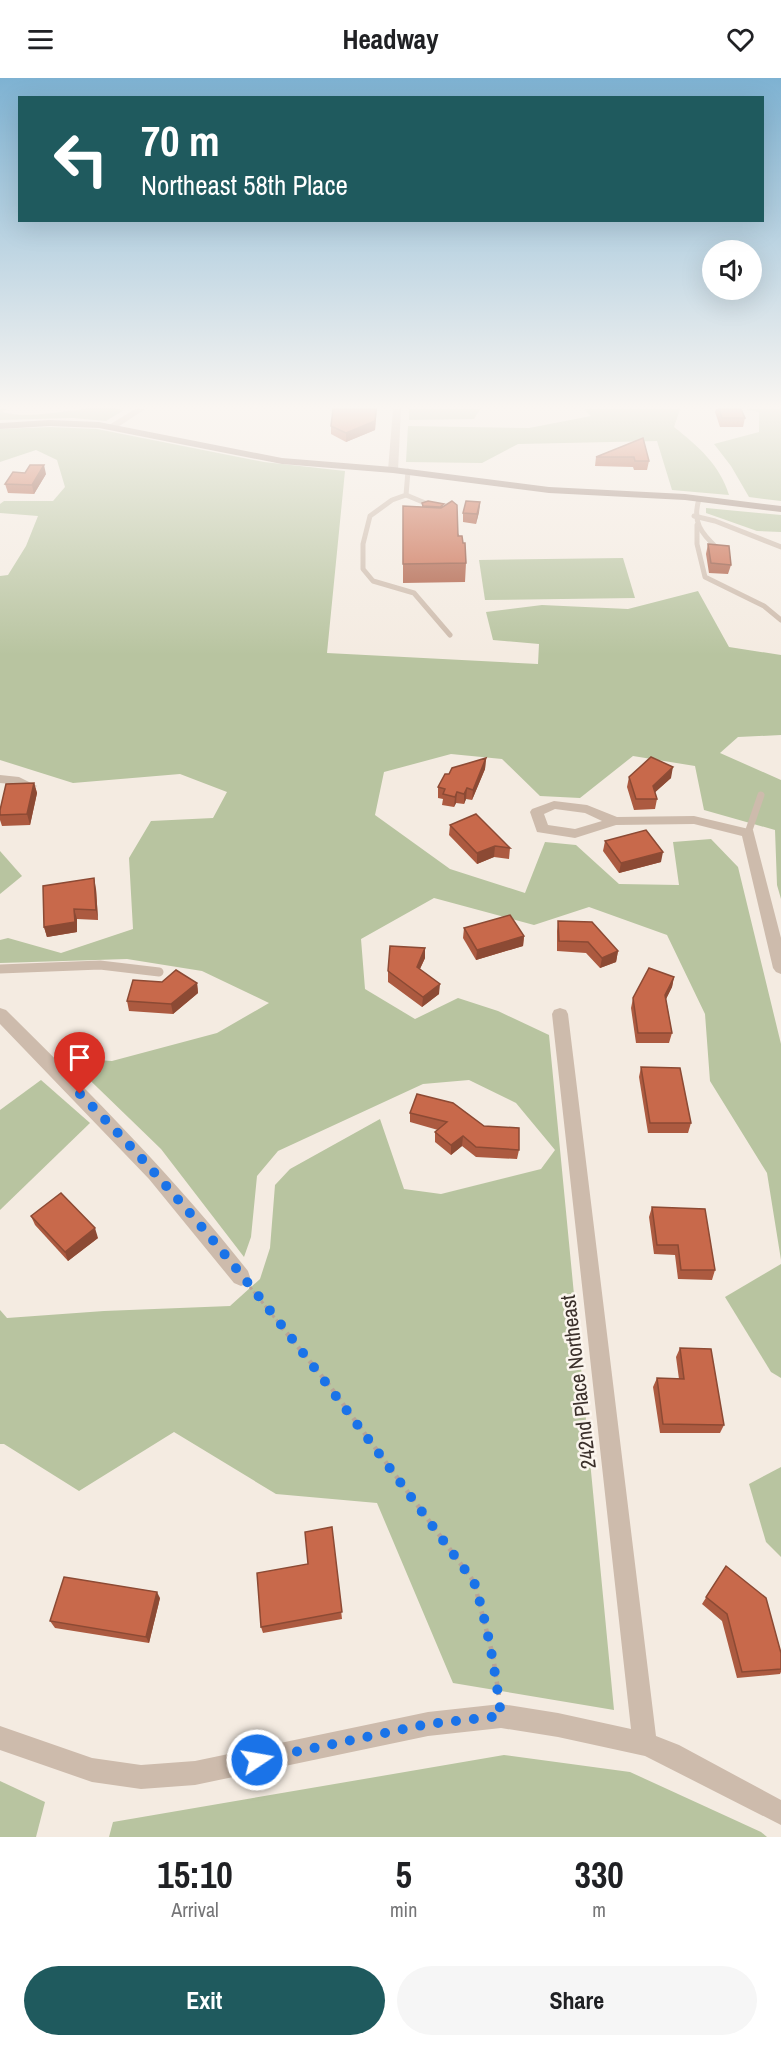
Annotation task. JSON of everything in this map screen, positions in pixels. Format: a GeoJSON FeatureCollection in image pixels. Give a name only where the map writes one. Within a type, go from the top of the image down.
{"type":"FeatureCollection","features":[{"type":"Feature","properties":{"kind":"street"},"geometry":{"type":"LineString","coordinates":[[567,491],[699,499],[781,509]]}},
{"type":"Feature","properties":{"kind":"street"},"geometry":{"type":"LineString","coordinates":[[0,779],[15,780],[30,786]]}},
{"type":"Feature","properties":{"kind":"street"},"geometry":{"type":"LineString","coordinates":[[615,821],[587,809],[554,805],[537,812],[542,829],[575,834],[615,821],[694,820],[748,833],[781,968]]}},
{"type":"Feature","properties":{"kind":"street"},"geometry":{"type":"LineString","coordinates":[[0,1014],[129,1143],[210,1234],[241,1277]]}},
{"type":"Feature","properties":{"kind":"street","name":"242nd Place Northeast"},"geometry":{"type":"LineString","coordinates":[[560,1014],[645,1744]]}},
{"type":"Feature","properties":{"kind":"street"},"geometry":{"type":"LineString","coordinates":[[0,1738],[92,1770],[141,1777],[195,1773],[428,1724],[501,1716],[558,1725],[645,1744],[670,1754],[781,1813]]}},
{"type":"Feature","properties":{"kind":"lane"},"geometry":{"type":"LineString","coordinates":[[406,495],[427,505],[435,506]]}},
{"type":"Feature","properties":{"kind":"lane"},"geometry":{"type":"LineString","coordinates":[[406,495],[380,507],[370,516],[363,544],[363,569],[373,582],[414,593],[450,635]]}},
{"type":"Feature","properties":{"kind":"lane"},"geometry":{"type":"LineString","coordinates":[[699,499],[694,516],[697,525],[697,544],[705,577],[764,606],[781,620]]}},
{"type":"Feature","properties":{"kind":"lane"},"geometry":{"type":"LineString","coordinates":[[415,509],[427,505]]}},
{"type":"Feature","properties":{"kind":"lane"},"geometry":{"type":"LineString","coordinates":[[694,516],[715,521],[781,547]]}},
{"type":"Feature","properties":{"kind":"lane"},"geometry":{"type":"LineString","coordinates":[[697,525],[717,548]]}},
{"type":"Feature","properties":{"kind":"lane"},"geometry":{"type":"LineString","coordinates":[[748,833],[761,795]]}},
{"type":"Feature","properties":{"kind":"lane"},"geometry":{"type":"LineString","coordinates":[[0,969],[52,966],[136,967],[159,972]]}},
{"type":"Feature","properties":{"kind":"path"},"geometry":{"type":"LineString","coordinates":[[241,1277],[329,1385],[474,1582],[493,1656],[501,1716]]}},
{"type":"Feature","properties":{"kind":"green space"},"geometry":{"type":"Polygon","coordinates":[[[61,491],[343,491],[327,653],[538,664],[539,644],[493,640],[486,612],[542,605],[628,609],[698,591],[729,647],[781,655],[781,735],[738,737],[720,753],[781,780],[781,899],[777,885],[775,830],[704,810],[695,766],[633,756],[580,798],[540,796],[502,759],[451,754],[384,772],[375,815],[450,869],[525,893],[545,842],[576,845],[619,884],[679,885],[673,842],[711,839],[738,867],[781,1044],[781,1260],[767,1173],[710,1081],[705,1014],[667,935],[589,907],[534,925],[434,898],[361,939],[365,989],[415,1019],[458,998],[498,1011],[549,1035],[614,1710],[453,1683],[377,1503],[276,1494],[174,1432],[79,1491],[4,1444],[0,1444],[0,1310],[7,1318],[230,1306],[260,1279],[270,1248],[275,1185],[290,1169],[380,1119],[404,1189],[441,1194],[541,1169],[555,1150],[516,1103],[469,1080],[423,1084],[278,1151],[257,1176],[251,1237],[244,1257],[161,1149],[67,1058],[112,1061],[217,1033],[269,1003],[202,971],[127,959],[0,963],[0,940],[8,938],[61,953],[133,929],[129,858],[151,821],[213,818],[227,792],[180,774],[73,783],[0,760],[0,576],[8,575],[26,546],[38,516],[0,513],[0,504],[4,501],[53,501],[61,491]]]}},
{"type":"Feature","properties":{"kind":"green space"},"geometry":{"type":"Polygon","coordinates":[[[684,491],[728,491],[729,495],[684,491]]]}},
{"type":"Feature","properties":{"kind":"green space"},"geometry":{"type":"Polygon","coordinates":[[[746,491],[781,491],[781,501],[749,497],[746,491]]]}},
{"type":"Feature","properties":{"kind":"green space"},"geometry":{"type":"Polygon","coordinates":[[[706,508],[781,515],[781,532],[757,531],[706,513],[706,508]]]}},
{"type":"Feature","properties":{"kind":"green space"},"geometry":{"type":"Polygon","coordinates":[[[623,558],[635,598],[485,600],[479,560],[623,558]]]}},
{"type":"Feature","properties":{"kind":"green space"},"geometry":{"type":"Polygon","coordinates":[[[0,851],[22,876],[0,894],[0,851]]]}},
{"type":"Feature","properties":{"kind":"green space"},"geometry":{"type":"Polygon","coordinates":[[[41,1080],[90,1123],[0,1210],[0,1110],[41,1080]]]}},
{"type":"Feature","properties":{"kind":"green space"},"geometry":{"type":"Polygon","coordinates":[[[781,1264],[781,1378],[771,1372],[725,1297],[781,1264]]]}},
{"type":"Feature","properties":{"kind":"green space"},"geometry":{"type":"Polygon","coordinates":[[[781,1467],[781,1557],[766,1542],[749,1484],[781,1467]]]}},
{"type":"Feature","properties":{"kind":"green space"},"geometry":{"type":"Polygon","coordinates":[[[504,1755],[630,1772],[761,1832],[767,1837],[109,1837],[113,1822],[504,1755]]]}},
{"type":"Feature","properties":{"kind":"green space"},"geometry":{"type":"Polygon","coordinates":[[[0,1781],[45,1802],[36,1837],[0,1837],[0,1781]]]}},
{"type":"Feature","properties":{"kind":"building"},"geometry":{"type":"Polygon","coordinates":[[[428,501],[444,504],[440,507],[423,506],[422,503],[428,501]]]}},
{"type":"Feature","properties":{"kind":"building"},"geometry":{"type":"Polygon","coordinates":[[[452,501],[457,505],[458,536],[462,536],[463,543],[465,543],[466,563],[403,564],[403,506],[441,508],[452,501]]]}},
{"type":"Feature","properties":{"kind":"building"},"geometry":{"type":"Polygon","coordinates":[[[466,501],[480,502],[477,514],[463,513],[466,501]]]}},
{"type":"Feature","properties":{"kind":"building"},"geometry":{"type":"Polygon","coordinates":[[[708,544],[729,546],[731,565],[711,563],[708,544]]]}},
{"type":"Feature","properties":{"kind":"building"},"geometry":{"type":"Polygon","coordinates":[[[651,757],[673,767],[653,786],[657,799],[636,799],[629,777],[651,757]]]}},
{"type":"Feature","properties":{"kind":"building"},"geometry":{"type":"Polygon","coordinates":[[[486,758],[473,790],[467,788],[464,794],[457,792],[455,797],[443,794],[445,789],[438,787],[445,774],[449,774],[452,768],[486,758]]]}},
{"type":"Feature","properties":{"kind":"building"},"geometry":{"type":"Polygon","coordinates":[[[34,783],[27,814],[0,815],[6,784],[34,783]]]}},
{"type":"Feature","properties":{"kind":"building"},"geometry":{"type":"Polygon","coordinates":[[[476,814],[510,848],[495,846],[477,853],[450,825],[476,814]]]}},
{"type":"Feature","properties":{"kind":"building"},"geometry":{"type":"Polygon","coordinates":[[[646,830],[663,852],[621,863],[605,841],[646,830]]]}},
{"type":"Feature","properties":{"kind":"building"},"geometry":{"type":"Polygon","coordinates":[[[94,878],[96,910],[74,909],[75,922],[44,927],[43,886],[94,878]]]}},
{"type":"Feature","properties":{"kind":"building"},"geometry":{"type":"Polygon","coordinates":[[[510,915],[524,936],[477,950],[464,928],[510,915]]]}},
{"type":"Feature","properties":{"kind":"building"},"geometry":{"type":"Polygon","coordinates":[[[558,921],[592,922],[618,951],[602,958],[588,942],[559,941],[558,921]]]}},
{"type":"Feature","properties":{"kind":"building"},"geometry":{"type":"Polygon","coordinates":[[[390,946],[425,948],[417,967],[440,984],[423,997],[388,971],[390,946]]]}},
{"type":"Feature","properties":{"kind":"building"},"geometry":{"type":"Polygon","coordinates":[[[649,968],[674,977],[665,995],[672,1033],[638,1033],[633,998],[649,968]]]}},
{"type":"Feature","properties":{"kind":"building"},"geometry":{"type":"Polygon","coordinates":[[[176,970],[197,983],[171,1004],[127,1001],[133,980],[162,982],[176,970]]]}},
{"type":"Feature","properties":{"kind":"building"},"geometry":{"type":"Polygon","coordinates":[[[641,1067],[680,1068],[691,1123],[650,1123],[641,1067]]]}},
{"type":"Feature","properties":{"kind":"building"},"geometry":{"type":"Polygon","coordinates":[[[417,1094],[453,1103],[484,1126],[519,1128],[519,1150],[476,1147],[463,1136],[451,1145],[435,1132],[447,1122],[410,1113],[417,1094]]]}},
{"type":"Feature","properties":{"kind":"building"},"geometry":{"type":"Polygon","coordinates":[[[61,1193],[95,1228],[65,1252],[31,1216],[61,1193]]]}},
{"type":"Feature","properties":{"kind":"building"},"geometry":{"type":"Polygon","coordinates":[[[652,1207],[705,1209],[715,1270],[681,1270],[678,1245],[657,1245],[652,1207]]]}},
{"type":"Feature","properties":{"kind":"building"},"geometry":{"type":"Polygon","coordinates":[[[680,1348],[711,1349],[724,1425],[663,1424],[657,1378],[684,1379],[680,1348]]]}},
{"type":"Feature","properties":{"kind":"building"},"geometry":{"type":"Polygon","coordinates":[[[332,1527],[342,1612],[261,1627],[257,1573],[308,1564],[305,1532],[332,1527]]]}},
{"type":"Feature","properties":{"kind":"building"},"geometry":{"type":"Polygon","coordinates":[[[726,1566],[766,1598],[781,1653],[781,1669],[742,1672],[727,1614],[706,1597],[726,1566]]]}},
{"type":"Feature","properties":{"kind":"building"},"geometry":{"type":"Polygon","coordinates":[[[64,1577],[157,1592],[146,1637],[50,1621],[64,1577]]]}},
{"type":"Feature","properties":{"kind":"route"},"geometry":{"type":"LineString","coordinates":[[80,1094],[129,1143],[210,1234],[241,1277],[329,1385],[474,1582],[484,1613],[493,1656],[501,1716],[428,1724],[257,1760]]}}]}
